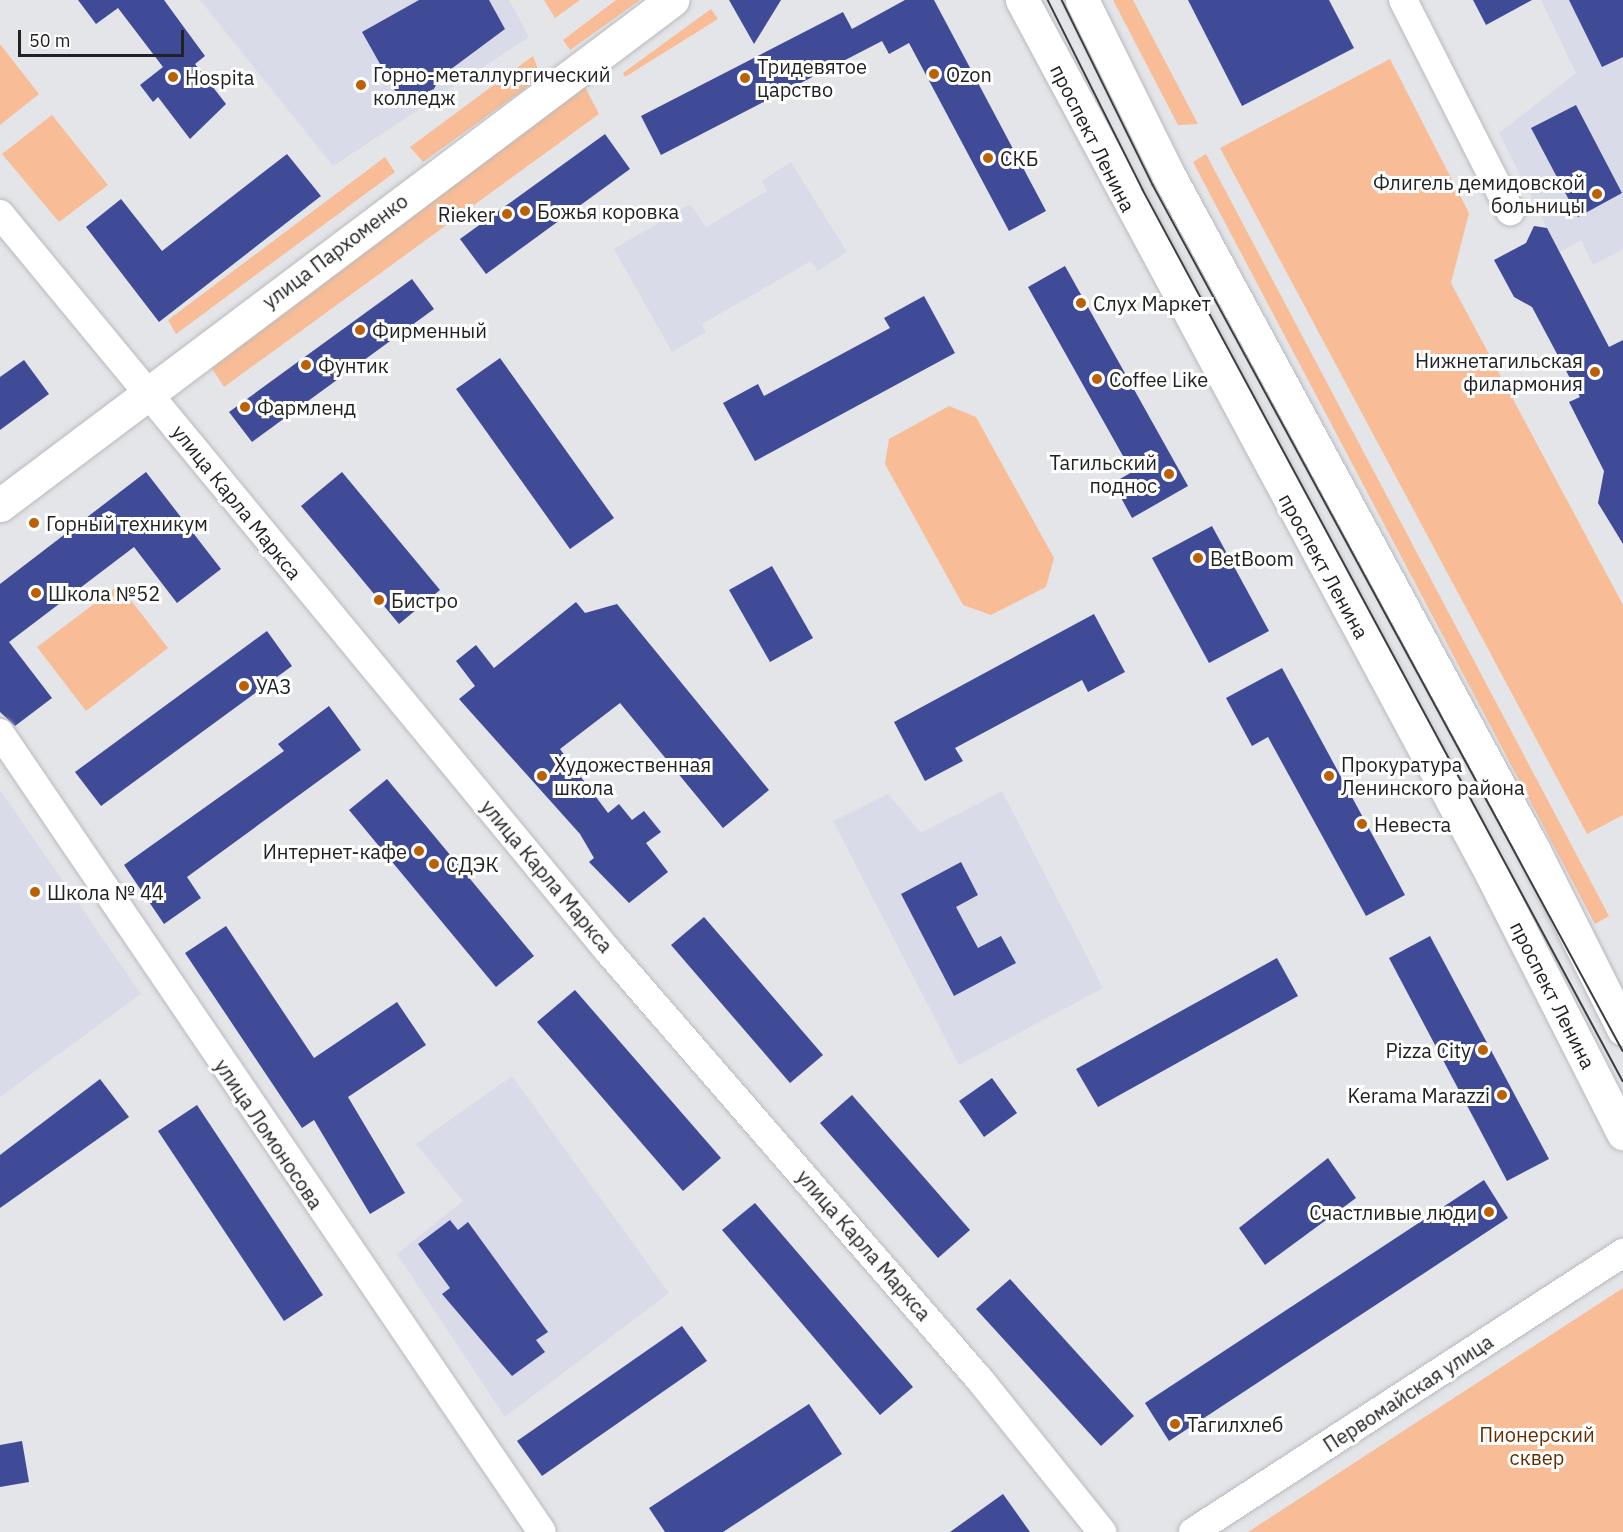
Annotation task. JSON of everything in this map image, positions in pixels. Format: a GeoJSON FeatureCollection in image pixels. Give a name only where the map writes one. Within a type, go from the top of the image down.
{"type":"FeatureCollection","features":[{"type":"Feature","properties":{"kind":"main road","name":"улица Пархоменко"},"geometry":{"type":"LineString","coordinates":[[0,505],[146,393],[672,0]]}},
{"type":"Feature","properties":{"kind":"main road","name":"проспект Ленина"},"geometry":{"type":"LineString","coordinates":[[1022,0],[1491,873],[1623,1133]]}},
{"type":"Feature","properties":{"kind":"main road"},"geometry":{"type":"LineString","coordinates":[[1082,0],[1169,176],[1533,849],[1623,1029]]}},
{"type":"Feature","properties":{"kind":"street"},"geometry":{"type":"LineString","coordinates":[[1403,0],[1510,211]]}},
{"type":"Feature","properties":{"kind":"street","name":"улица Карла Маркса"},"geometry":{"type":"LineString","coordinates":[[0,214],[609,951],[980,1380],[1102,1532]]}},
{"type":"Feature","properties":{"kind":"street","name":"улица Ломоносова"},"geometry":{"type":"LineString","coordinates":[[0,733],[542,1532]]}},
{"type":"Feature","properties":{"kind":"street","name":"Первомайская улица"},"geometry":{"type":"LineString","coordinates":[[1193,1532],[1623,1253]]}},
{"type":"Feature","properties":{"kind":"shaded area","name":"Горно-металлургический колледж"},"geometry":{"type":"Polygon","coordinates":[[[200,0],[509,0],[529,37],[333,166],[200,0]]]}},
{"type":"Feature","properties":{"kind":"shaded area"},"geometry":{"type":"Polygon","coordinates":[[[1541,0],[1623,0],[1623,249],[1593,265],[1581,240],[1559,252],[1499,133],[1576,73],[1541,0]]]}},
{"type":"Feature","properties":{"kind":"shaded area"},"geometry":{"type":"Polygon","coordinates":[[[791,162],[847,252],[818,271],[811,261],[702,324],[706,332],[672,352],[614,249],[690,204],[706,227],[767,191],[762,181],[791,162]]]}},
{"type":"Feature","properties":{"kind":"shaded area","name":"Школа № 44"},"geometry":{"type":"Polygon","coordinates":[[[0,790],[141,994],[0,1097],[0,790]]]}},
{"type":"Feature","properties":{"kind":"shaded area"},"geometry":{"type":"Polygon","coordinates":[[[1002,791],[1103,988],[959,1065],[833,821],[888,794],[921,833],[1002,791]]]}},
{"type":"Feature","properties":{"kind":"shaded area"},"geometry":{"type":"Polygon","coordinates":[[[512,1076],[669,1293],[505,1417],[397,1254],[463,1201],[416,1144],[512,1076]]]}},
{"type":"Feature","properties":{"kind":"green space"},"geometry":{"type":"Polygon","coordinates":[[[544,0],[580,0],[555,18],[544,0]]]}},
{"type":"Feature","properties":{"kind":"green space"},"geometry":{"type":"Polygon","coordinates":[[[616,0],[640,0],[570,50],[563,40],[616,0]]]}},
{"type":"Feature","properties":{"kind":"green space"},"geometry":{"type":"Polygon","coordinates":[[[1113,0],[1133,0],[1198,124],[1178,125],[1113,0]]]}},
{"type":"Feature","properties":{"kind":"green space"},"geometry":{"type":"Polygon","coordinates":[[[711,9],[718,19],[625,77],[623,73],[711,9]]]}},
{"type":"Feature","properties":{"kind":"green space"},"geometry":{"type":"Polygon","coordinates":[[[0,44],[39,94],[0,125],[0,44]]]}},
{"type":"Feature","properties":{"kind":"green space"},"geometry":{"type":"Polygon","coordinates":[[[533,56],[541,77],[423,162],[410,147],[533,56]]]}},
{"type":"Feature","properties":{"kind":"green space"},"geometry":{"type":"Polygon","coordinates":[[[1390,59],[1469,213],[1451,283],[1623,605],[1623,815],[1587,834],[1220,148],[1390,59]]]}},
{"type":"Feature","properties":{"kind":"green space"},"geometry":{"type":"Polygon","coordinates":[[[573,87],[585,87],[599,114],[224,387],[205,358],[573,87]]]}},
{"type":"Feature","properties":{"kind":"green space"},"geometry":{"type":"Polygon","coordinates":[[[52,115],[108,185],[59,222],[2,154],[52,115]]]}},
{"type":"Feature","properties":{"kind":"green space"},"geometry":{"type":"Polygon","coordinates":[[[1206,154],[1609,916],[1595,924],[1193,162],[1206,154]]]}},
{"type":"Feature","properties":{"kind":"green space"},"geometry":{"type":"Polygon","coordinates":[[[385,157],[395,172],[176,334],[168,320],[385,157]]]}},
{"type":"Feature","properties":{"kind":"green space"},"geometry":{"type":"Polygon","coordinates":[[[949,406],[976,417],[1054,558],[1046,587],[991,615],[963,605],[885,464],[889,439],[949,406]]]}},
{"type":"Feature","properties":{"kind":"green space"},"geometry":{"type":"Polygon","coordinates":[[[119,585],[168,648],[86,711],[37,647],[119,585]]]}},
{"type":"Feature","properties":{"kind":"green space","name":"Пионерский сквер"},"geometry":{"type":"Polygon","coordinates":[[[1623,1288],[1623,1532],[1248,1532],[1623,1288]]]}},
{"type":"Feature","properties":{"kind":"building","name":"Hospita"},"geometry":{"type":"Polygon","coordinates":[[[78,0],[164,0],[205,56],[195,64],[226,104],[190,139],[158,97],[153,102],[140,85],[163,67],[118,8],[96,24],[78,0]]]}},
{"type":"Feature","properties":{"kind":"building"},"geometry":{"type":"Polygon","coordinates":[[[419,0],[489,0],[505,29],[439,78],[434,89],[402,103],[362,32],[419,0]]]}},
{"type":"Feature","properties":{"kind":"building"},"geometry":{"type":"Polygon","coordinates":[[[729,0],[781,0],[754,44],[729,0]]]}},
{"type":"Feature","properties":{"kind":"building"},"geometry":{"type":"Polygon","coordinates":[[[905,0],[934,0],[1046,211],[1009,231],[909,43],[889,54],[882,41],[661,155],[641,116],[843,12],[852,29],[905,0]]]}},
{"type":"Feature","properties":{"kind":"building"},"geometry":{"type":"Polygon","coordinates":[[[1188,0],[1329,0],[1354,48],[1242,106],[1188,0]]]}},
{"type":"Feature","properties":{"kind":"building"},"geometry":{"type":"Polygon","coordinates":[[[1473,0],[1532,0],[1486,25],[1473,0]]]}},
{"type":"Feature","properties":{"kind":"building"},"geometry":{"type":"Polygon","coordinates":[[[1569,0],[1623,0],[1623,57],[1602,67],[1569,0]]]}},
{"type":"Feature","properties":{"kind":"building"},"geometry":{"type":"Polygon","coordinates":[[[1576,105],[1622,193],[1578,217],[1531,128],[1576,105]]]}},
{"type":"Feature","properties":{"kind":"building"},"geometry":{"type":"Polygon","coordinates":[[[605,134],[630,169],[486,274],[460,239],[605,134]]]}},
{"type":"Feature","properties":{"kind":"building"},"geometry":{"type":"Polygon","coordinates":[[[287,154],[321,196],[159,322],[86,227],[121,199],[162,251],[287,154]]]}},
{"type":"Feature","properties":{"kind":"building","name":"Нижнетагильская филармония"},"geometry":{"type":"Polygon","coordinates":[[[1534,226],[1547,228],[1609,347],[1623,340],[1623,544],[1598,503],[1604,471],[1569,402],[1580,397],[1532,307],[1514,297],[1494,260],[1526,243],[1534,226]]]}},
{"type":"Feature","properties":{"kind":"building"},"geometry":{"type":"Polygon","coordinates":[[[1065,266],[1188,486],[1132,518],[1113,483],[1132,472],[1028,287],[1065,266]]]}},
{"type":"Feature","properties":{"kind":"building"},"geometry":{"type":"Polygon","coordinates":[[[412,279],[434,309],[252,442],[229,412],[412,279]]]}},
{"type":"Feature","properties":{"kind":"building"},"geometry":{"type":"Polygon","coordinates":[[[924,296],[955,353],[755,461],[723,403],[758,384],[764,396],[890,328],[884,318],[924,296]]]}},
{"type":"Feature","properties":{"kind":"building"},"geometry":{"type":"Polygon","coordinates":[[[500,358],[614,518],[570,549],[456,389],[500,358]]]}},
{"type":"Feature","properties":{"kind":"building"},"geometry":{"type":"Polygon","coordinates":[[[24,360],[49,394],[0,430],[0,377],[24,360]]]}},
{"type":"Feature","properties":{"kind":"building","name":"Школа №52"},"geometry":{"type":"Polygon","coordinates":[[[146,472],[221,569],[177,603],[134,547],[9,642],[52,698],[15,726],[0,712],[0,584],[146,472]]]}},
{"type":"Feature","properties":{"kind":"building"},"geometry":{"type":"Polygon","coordinates":[[[342,472],[440,590],[399,624],[301,506],[342,472]]]}},
{"type":"Feature","properties":{"kind":"building"},"geometry":{"type":"Polygon","coordinates":[[[1212,526],[1269,631],[1209,663],[1152,558],[1212,526]]]}},
{"type":"Feature","properties":{"kind":"building"},"geometry":{"type":"Polygon","coordinates":[[[772,566],[813,638],[770,662],[729,590],[772,566]]]}},
{"type":"Feature","properties":{"kind":"building"},"geometry":{"type":"Polygon","coordinates":[[[576,602],[585,613],[617,604],[769,790],[723,828],[620,703],[560,749],[608,813],[619,804],[632,820],[644,811],[661,832],[646,843],[668,872],[629,903],[589,862],[594,858],[580,834],[459,699],[475,686],[456,661],[476,645],[494,668],[576,602]]]}},
{"type":"Feature","properties":{"kind":"building"},"geometry":{"type":"Polygon","coordinates":[[[1094,614],[1125,672],[1088,692],[1082,680],[955,748],[963,761],[925,781],[894,722],[1094,614]]]}},
{"type":"Feature","properties":{"kind":"building"},"geometry":{"type":"Polygon","coordinates":[[[267,631],[292,666],[101,806],[75,772],[267,631]]]}},
{"type":"Feature","properties":{"kind":"building"},"geometry":{"type":"Polygon","coordinates":[[[1282,668],[1405,895],[1366,916],[1268,737],[1252,746],[1226,698],[1282,668]]]}},
{"type":"Feature","properties":{"kind":"building"},"geometry":{"type":"Polygon","coordinates":[[[329,706],[361,750],[187,877],[201,898],[164,924],[124,865],[284,751],[278,744],[329,706]]]}},
{"type":"Feature","properties":{"kind":"building"},"geometry":{"type":"Polygon","coordinates":[[[387,779],[534,956],[496,987],[349,810],[387,779]]]}},
{"type":"Feature","properties":{"kind":"building"},"geometry":{"type":"Polygon","coordinates":[[[961,862],[978,895],[956,907],[978,948],[1001,936],[1016,963],[954,996],[901,894],[961,862]]]}},
{"type":"Feature","properties":{"kind":"building"},"geometry":{"type":"Polygon","coordinates":[[[704,917],[823,1055],[790,1083],[671,945],[704,917]]]}},
{"type":"Feature","properties":{"kind":"building"},"geometry":{"type":"Polygon","coordinates":[[[226,926],[314,1058],[397,1002],[426,1045],[348,1097],[405,1193],[370,1214],[314,1120],[302,1128],[185,953],[226,926]]]}},
{"type":"Feature","properties":{"kind":"building"},"geometry":{"type":"Polygon","coordinates":[[[1430,936],[1549,1159],[1507,1181],[1389,958],[1430,936]]]}},
{"type":"Feature","properties":{"kind":"building"},"geometry":{"type":"Polygon","coordinates":[[[1277,958],[1298,996],[1098,1107],[1076,1069],[1277,958]]]}},
{"type":"Feature","properties":{"kind":"building"},"geometry":{"type":"Polygon","coordinates":[[[575,990],[721,1158],[683,1191],[537,1022],[575,990]]]}},
{"type":"Feature","properties":{"kind":"building"},"geometry":{"type":"Polygon","coordinates":[[[992,1078],[1017,1113],[984,1137],[959,1101],[992,1078]]]}},
{"type":"Feature","properties":{"kind":"building"},"geometry":{"type":"Polygon","coordinates":[[[100,1079],[129,1117],[0,1208],[0,1155],[100,1079]]]}},
{"type":"Feature","properties":{"kind":"building"},"geometry":{"type":"Polygon","coordinates":[[[852,1095],[970,1230],[938,1258],[820,1123],[852,1095]]]}},
{"type":"Feature","properties":{"kind":"building"},"geometry":{"type":"Polygon","coordinates":[[[197,1105],[323,1295],[284,1321],[158,1131],[197,1105]]]}},
{"type":"Feature","properties":{"kind":"building"},"geometry":{"type":"Polygon","coordinates":[[[1328,1158],[1356,1198],[1265,1265],[1239,1228],[1328,1158]]]}},
{"type":"Feature","properties":{"kind":"building"},"geometry":{"type":"Polygon","coordinates":[[[1484,1180],[1508,1218],[1169,1441],[1145,1403],[1484,1180]]]}},
{"type":"Feature","properties":{"kind":"building"},"geometry":{"type":"Polygon","coordinates":[[[755,1203],[913,1387],[880,1415],[722,1230],[755,1203]]]}},
{"type":"Feature","properties":{"kind":"building"},"geometry":{"type":"Polygon","coordinates":[[[450,1220],[458,1230],[468,1222],[548,1332],[536,1340],[545,1352],[512,1376],[442,1294],[450,1288],[418,1244],[450,1220]]]}},
{"type":"Feature","properties":{"kind":"building"},"geometry":{"type":"Polygon","coordinates":[[[1010,1279],[1134,1416],[1101,1446],[976,1309],[1010,1279]]]}},
{"type":"Feature","properties":{"kind":"building"},"geometry":{"type":"Polygon","coordinates":[[[682,1326],[707,1361],[542,1476],[517,1441],[682,1326]]]}},
{"type":"Feature","properties":{"kind":"building"},"geometry":{"type":"Polygon","coordinates":[[[809,1404],[842,1454],[723,1532],[665,1532],[649,1508],[809,1404]]]}},
{"type":"Feature","properties":{"kind":"building"},"geometry":{"type":"Polygon","coordinates":[[[22,1441],[29,1482],[0,1487],[0,1445],[22,1441]]]}},
{"type":"Feature","properties":{"kind":"building"},"geometry":{"type":"Polygon","coordinates":[[[1003,1494],[1030,1532],[950,1532],[1003,1494]]]}},
{"type":"Feature","properties":{"kind":"tram line"},"geometry":{"type":"LineString","coordinates":[[1048,0],[1143,190],[1623,1081]]}},
{"type":"Feature","properties":{"kind":"tram line"},"geometry":{"type":"LineString","coordinates":[[1062,0],[1153,185],[1623,1051]]}},
{"type":"Feature","properties":{"kind":"place","name":"Ozon"},"geometry":{"type":"Point","coordinates":[934,74]}},
{"type":"Feature","properties":{"kind":"place","name":"Hospita"},"geometry":{"type":"Point","coordinates":[173,77]}},
{"type":"Feature","properties":{"kind":"place","name":"Тридевятое царство"},"geometry":{"type":"Point","coordinates":[745,78]}},
{"type":"Feature","properties":{"kind":"place","name":"Горно-металлургический колледж"},"geometry":{"type":"Point","coordinates":[361,85]}},
{"type":"Feature","properties":{"kind":"place","name":"СКБ"},"geometry":{"type":"Point","coordinates":[988,158]}},
{"type":"Feature","properties":{"kind":"place","name":"Флигель демидовской больницы"},"geometry":{"type":"Point","coordinates":[1597,194]}},
{"type":"Feature","properties":{"kind":"place","name":"Божья коровка"},"geometry":{"type":"Point","coordinates":[525,211]}},
{"type":"Feature","properties":{"kind":"place","name":"Rieker"},"geometry":{"type":"Point","coordinates":[507,214]}},
{"type":"Feature","properties":{"kind":"place","name":"Слух Маркет"},"geometry":{"type":"Point","coordinates":[1081,303]}},
{"type":"Feature","properties":{"kind":"place","name":"Фирменный"},"geometry":{"type":"Point","coordinates":[360,330]}},
{"type":"Feature","properties":{"kind":"place","name":"Фунтик"},"geometry":{"type":"Point","coordinates":[306,365]}},
{"type":"Feature","properties":{"kind":"place","name":"Нижнетагильская филармония"},"geometry":{"type":"Point","coordinates":[1595,372]}},
{"type":"Feature","properties":{"kind":"place","name":"Coffee Like"},"geometry":{"type":"Point","coordinates":[1097,379]}},
{"type":"Feature","properties":{"kind":"place","name":"Фармленд"},"geometry":{"type":"Point","coordinates":[245,407]}},
{"type":"Feature","properties":{"kind":"place","name":"Тагильский поднос"},"geometry":{"type":"Point","coordinates":[1169,474]}},
{"type":"Feature","properties":{"kind":"place","name":"Горный техникум"},"geometry":{"type":"Point","coordinates":[34,523]}},
{"type":"Feature","properties":{"kind":"place","name":"BetBoom"},"geometry":{"type":"Point","coordinates":[1198,558]}},
{"type":"Feature","properties":{"kind":"place","name":"Школа №52"},"geometry":{"type":"Point","coordinates":[36,593]}},
{"type":"Feature","properties":{"kind":"place","name":"Бистро"},"geometry":{"type":"Point","coordinates":[379,600]}},
{"type":"Feature","properties":{"kind":"place","name":"УАЗ"},"geometry":{"type":"Point","coordinates":[244,686]}},
{"type":"Feature","properties":{"kind":"place","name":"Художественная школа"},"geometry":{"type":"Point","coordinates":[542,776]}},
{"type":"Feature","properties":{"kind":"place","name":"Прокуратура Ленинского района"},"geometry":{"type":"Point","coordinates":[1329,776]}},
{"type":"Feature","properties":{"kind":"place","name":"Невеста"},"geometry":{"type":"Point","coordinates":[1362,824]}},
{"type":"Feature","properties":{"kind":"place","name":"Интернет-кафе"},"geometry":{"type":"Point","coordinates":[419,851]}},
{"type":"Feature","properties":{"kind":"place","name":"СДЭК"},"geometry":{"type":"Point","coordinates":[434,864]}},
{"type":"Feature","properties":{"kind":"place","name":"Школа № 44"},"geometry":{"type":"Point","coordinates":[35,892]}},
{"type":"Feature","properties":{"kind":"place","name":"Pizza City"},"geometry":{"type":"Point","coordinates":[1483,1050]}},
{"type":"Feature","properties":{"kind":"place","name":"Kerama Marazzi"},"geometry":{"type":"Point","coordinates":[1502,1095]}},
{"type":"Feature","properties":{"kind":"place","name":"Счастливые люди"},"geometry":{"type":"Point","coordinates":[1489,1212]}},
{"type":"Feature","properties":{"kind":"place","name":"Тагилхлеб"},"geometry":{"type":"Point","coordinates":[1175,1424]}}]}
